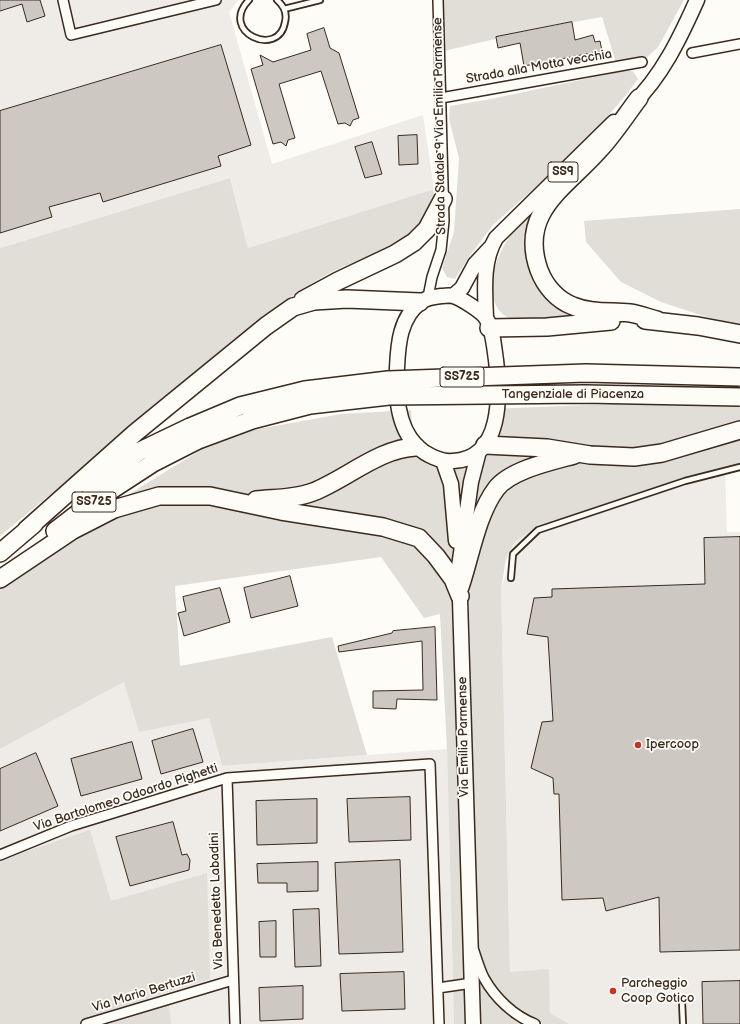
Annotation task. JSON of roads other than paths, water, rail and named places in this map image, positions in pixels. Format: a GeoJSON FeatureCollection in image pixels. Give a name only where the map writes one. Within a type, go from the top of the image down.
{"type":"FeatureCollection","features":[{"type":"Feature","properties":{"kind":"highway"},"geometry":{"type":"LineString","coordinates":[[639,98],[600,149],[545,205],[538,220],[533,243],[535,260],[542,280],[552,293],[572,306],[593,312],[632,313],[657,320],[740,334]]}},
{"type":"Feature","properties":{"kind":"highway"},"geometry":{"type":"LineString","coordinates":[[26,530],[135,433],[266,326],[321,290],[395,254],[414,242],[428,229],[443,199]]}},
{"type":"Feature","properties":{"kind":"highway"},"geometry":{"type":"LineString","coordinates":[[293,307],[314,301],[347,299],[424,300]]}},
{"type":"Feature","properties":{"kind":"highway"},"geometry":{"type":"LineString","coordinates":[[488,323],[547,327],[623,320],[657,320]]}},
{"type":"Feature","properties":{"kind":"highway","name":"Tangenziale di Piacenza"},"geometry":{"type":"LineString","coordinates":[[0,578],[44,540],[90,504],[194,434],[240,406],[305,390],[388,380],[586,373],[740,377]]}},
{"type":"Feature","properties":{"kind":"highway","name":"Tangenziale di Piacenza"},"geometry":{"type":"LineString","coordinates":[[0,553],[26,530],[140,452],[194,434],[310,405],[389,396],[585,394],[740,397]]}},
{"type":"Feature","properties":{"kind":"highway"},"geometry":{"type":"LineString","coordinates":[[482,448],[547,448],[580,453],[634,457],[662,453],[740,430]]}},
{"type":"Feature","properties":{"kind":"highway"},"geometry":{"type":"LineString","coordinates":[[240,501],[296,497],[313,492],[403,447],[416,447]]}},
{"type":"Feature","properties":{"kind":"highway"},"geometry":{"type":"LineString","coordinates":[[460,592],[479,521],[496,488],[519,472],[546,462],[580,453]]}},
{"type":"Feature","properties":{"kind":"highway"},"geometry":{"type":"LineString","coordinates":[[0,578],[73,530],[114,509],[159,496],[210,496],[240,501],[281,511],[383,527],[419,538],[436,556],[453,579],[460,592]]}},
{"type":"Feature","properties":{"kind":"main road","name":"SS9"},"geometry":{"type":"LineString","coordinates":[[490,248],[507,227],[639,98],[671,55],[697,0]]}},
{"type":"Feature","properties":{"kind":"main road"},"geometry":{"type":"LineString","coordinates":[[424,300],[453,296],[462,288],[475,264],[490,248]]}},
{"type":"Feature","properties":{"kind":"main road"},"geometry":{"type":"LineString","coordinates":[[459,567],[451,484],[443,461],[454,461],[468,458],[482,448],[494,428],[497,409],[498,384],[492,336],[488,323],[484,284],[490,248]]}},
{"type":"Feature","properties":{"kind":"main road"},"geometry":{"type":"LineString","coordinates":[[453,296],[473,307],[488,323]]}},
{"type":"Feature","properties":{"kind":"main road","name":"Strada Statale 9 Via Emilia Parmense"},"geometry":{"type":"LineString","coordinates":[[424,300],[408,316],[400,333],[396,385],[398,407],[404,428],[416,447],[443,461]]}},
{"type":"Feature","properties":{"kind":"main road","name":"Via Emilia Parmense"},"geometry":{"type":"LineString","coordinates":[[473,1024],[459,567],[468,497],[482,448]]}},
{"type":"Feature","properties":{"kind":"street"},"geometry":{"type":"LineString","coordinates":[[63,0],[71,35],[216,0]]}},
{"type":"Feature","properties":{"kind":"street","name":"Strada Statale 9 Via Emilia Parmense"},"geometry":{"type":"LineString","coordinates":[[424,300],[440,250],[444,221],[438,0]]}},
{"type":"Feature","properties":{"kind":"street"},"geometry":{"type":"LineString","coordinates":[[692,54],[740,44]]}},
{"type":"Feature","properties":{"kind":"street","name":"Strada alla Motta vecchia"},"geometry":{"type":"LineString","coordinates":[[441,98],[642,62]]}},
{"type":"Feature","properties":{"kind":"street","name":"Via Bartolomeo Odoardo Pighetti"},"geometry":{"type":"LineString","coordinates":[[0,855],[71,826],[227,778],[430,764],[438,988]]}},
{"type":"Feature","properties":{"kind":"street","name":"Via Benedetto Labadini"},"geometry":{"type":"LineString","coordinates":[[227,778],[235,1024]]}},
{"type":"Feature","properties":{"kind":"street"},"geometry":{"type":"LineString","coordinates":[[471,944],[484,978],[492,990],[515,1013],[532,1024]]}},
{"type":"Feature","properties":{"kind":"street","name":"Via Mario Bertuzzi"},"geometry":{"type":"LineString","coordinates":[[86,1024],[233,980]]}},
{"type":"Feature","properties":{"kind":"street"},"geometry":{"type":"LineString","coordinates":[[439,1024],[438,988],[472,983]]}},
{"type":"Feature","properties":{"kind":"lane"},"geometry":{"type":"LineString","coordinates":[[249,0],[243,6],[241,21],[243,29],[254,39],[270,40],[282,31],[285,24],[284,9],[277,0]]}},
{"type":"Feature","properties":{"kind":"lane"},"geometry":{"type":"LineString","coordinates":[[284,9],[320,0]]}},
{"type":"Feature","properties":{"kind":"lane"},"geometry":{"type":"LineString","coordinates":[[511,578],[513,554],[538,530],[685,481],[740,467]]}},
{"type":"Feature","properties":{"kind":"lane"},"geometry":{"type":"LineString","coordinates":[[682,1001],[683,1024]]}},
{"type":"Feature","properties":{"kind":"place","name":"Ipercoop"},"geometry":{"type":"Point","coordinates":[638,745]}},
{"type":"Feature","properties":{"kind":"place","name":"Parcheggio Coop Gotico"},"geometry":{"type":"Point","coordinates":[613,991]}}]}
